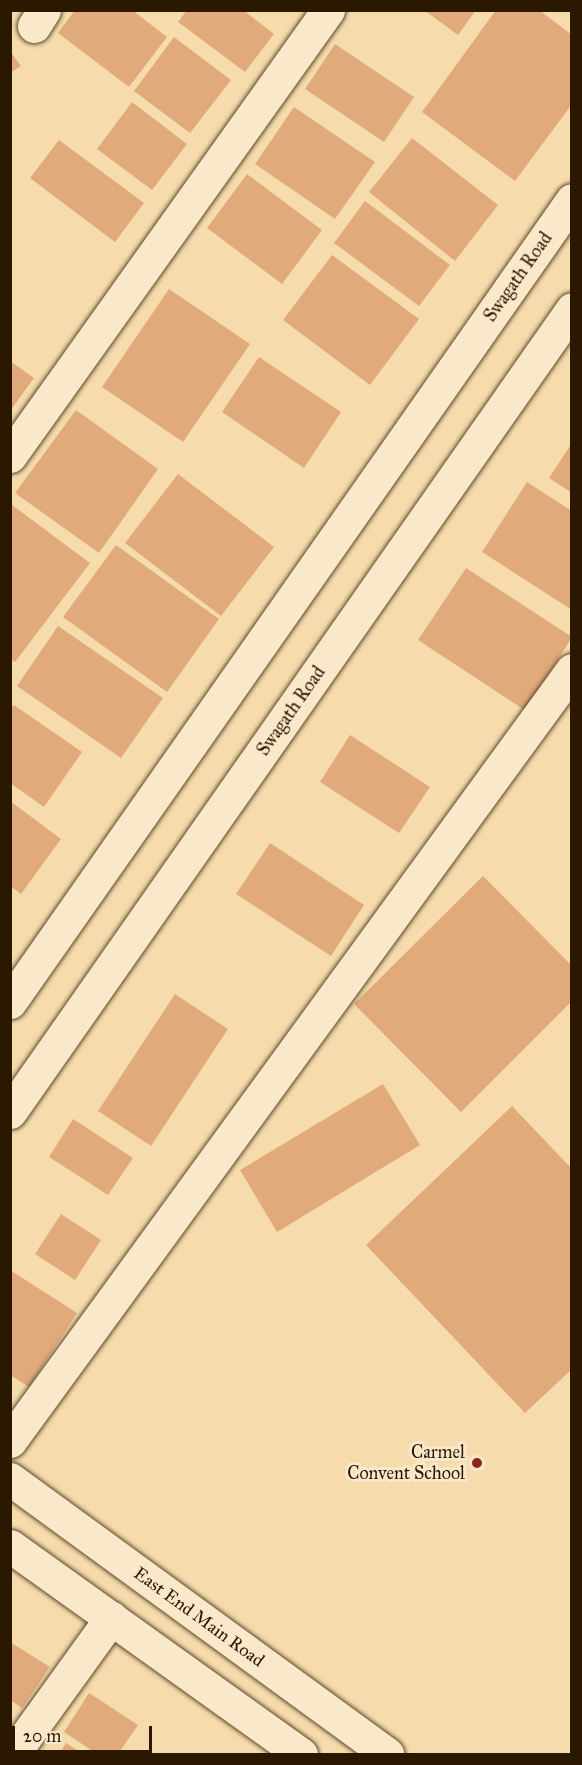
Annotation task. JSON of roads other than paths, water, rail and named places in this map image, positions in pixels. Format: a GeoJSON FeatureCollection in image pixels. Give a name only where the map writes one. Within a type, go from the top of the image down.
{"type":"FeatureCollection","features":[{"type":"Feature","properties":{"kind":"street"},"geometry":{"type":"LineString","coordinates":[[10,456],[328,10]]}},
{"type":"Feature","properties":{"kind":"street","name":"Swagath Road"},"geometry":{"type":"LineString","coordinates":[[10,1002],[572,200]]}},
{"type":"Feature","properties":{"kind":"street","name":"Swagath Road"},"geometry":{"type":"LineString","coordinates":[[10,1112],[572,309]]}},
{"type":"Feature","properties":{"kind":"street"},"geometry":{"type":"LineString","coordinates":[[10,1441],[572,670]]}},
{"type":"Feature","properties":{"kind":"street","name":"East End Main Road"},"geometry":{"type":"LineString","coordinates":[[10,1479],[387,1755]]}},
{"type":"Feature","properties":{"kind":"street"},"geometry":{"type":"LineString","coordinates":[[10,1546],[290,1751]]}},
{"type":"Feature","properties":{"kind":"street"},"geometry":{"type":"LineString","coordinates":[[14,1755],[111,1618]]}},
{"type":"Feature","properties":{"kind":"place","name":"Carmel Convent School"},"geometry":{"type":"Point","coordinates":[477,1463]}}]}
